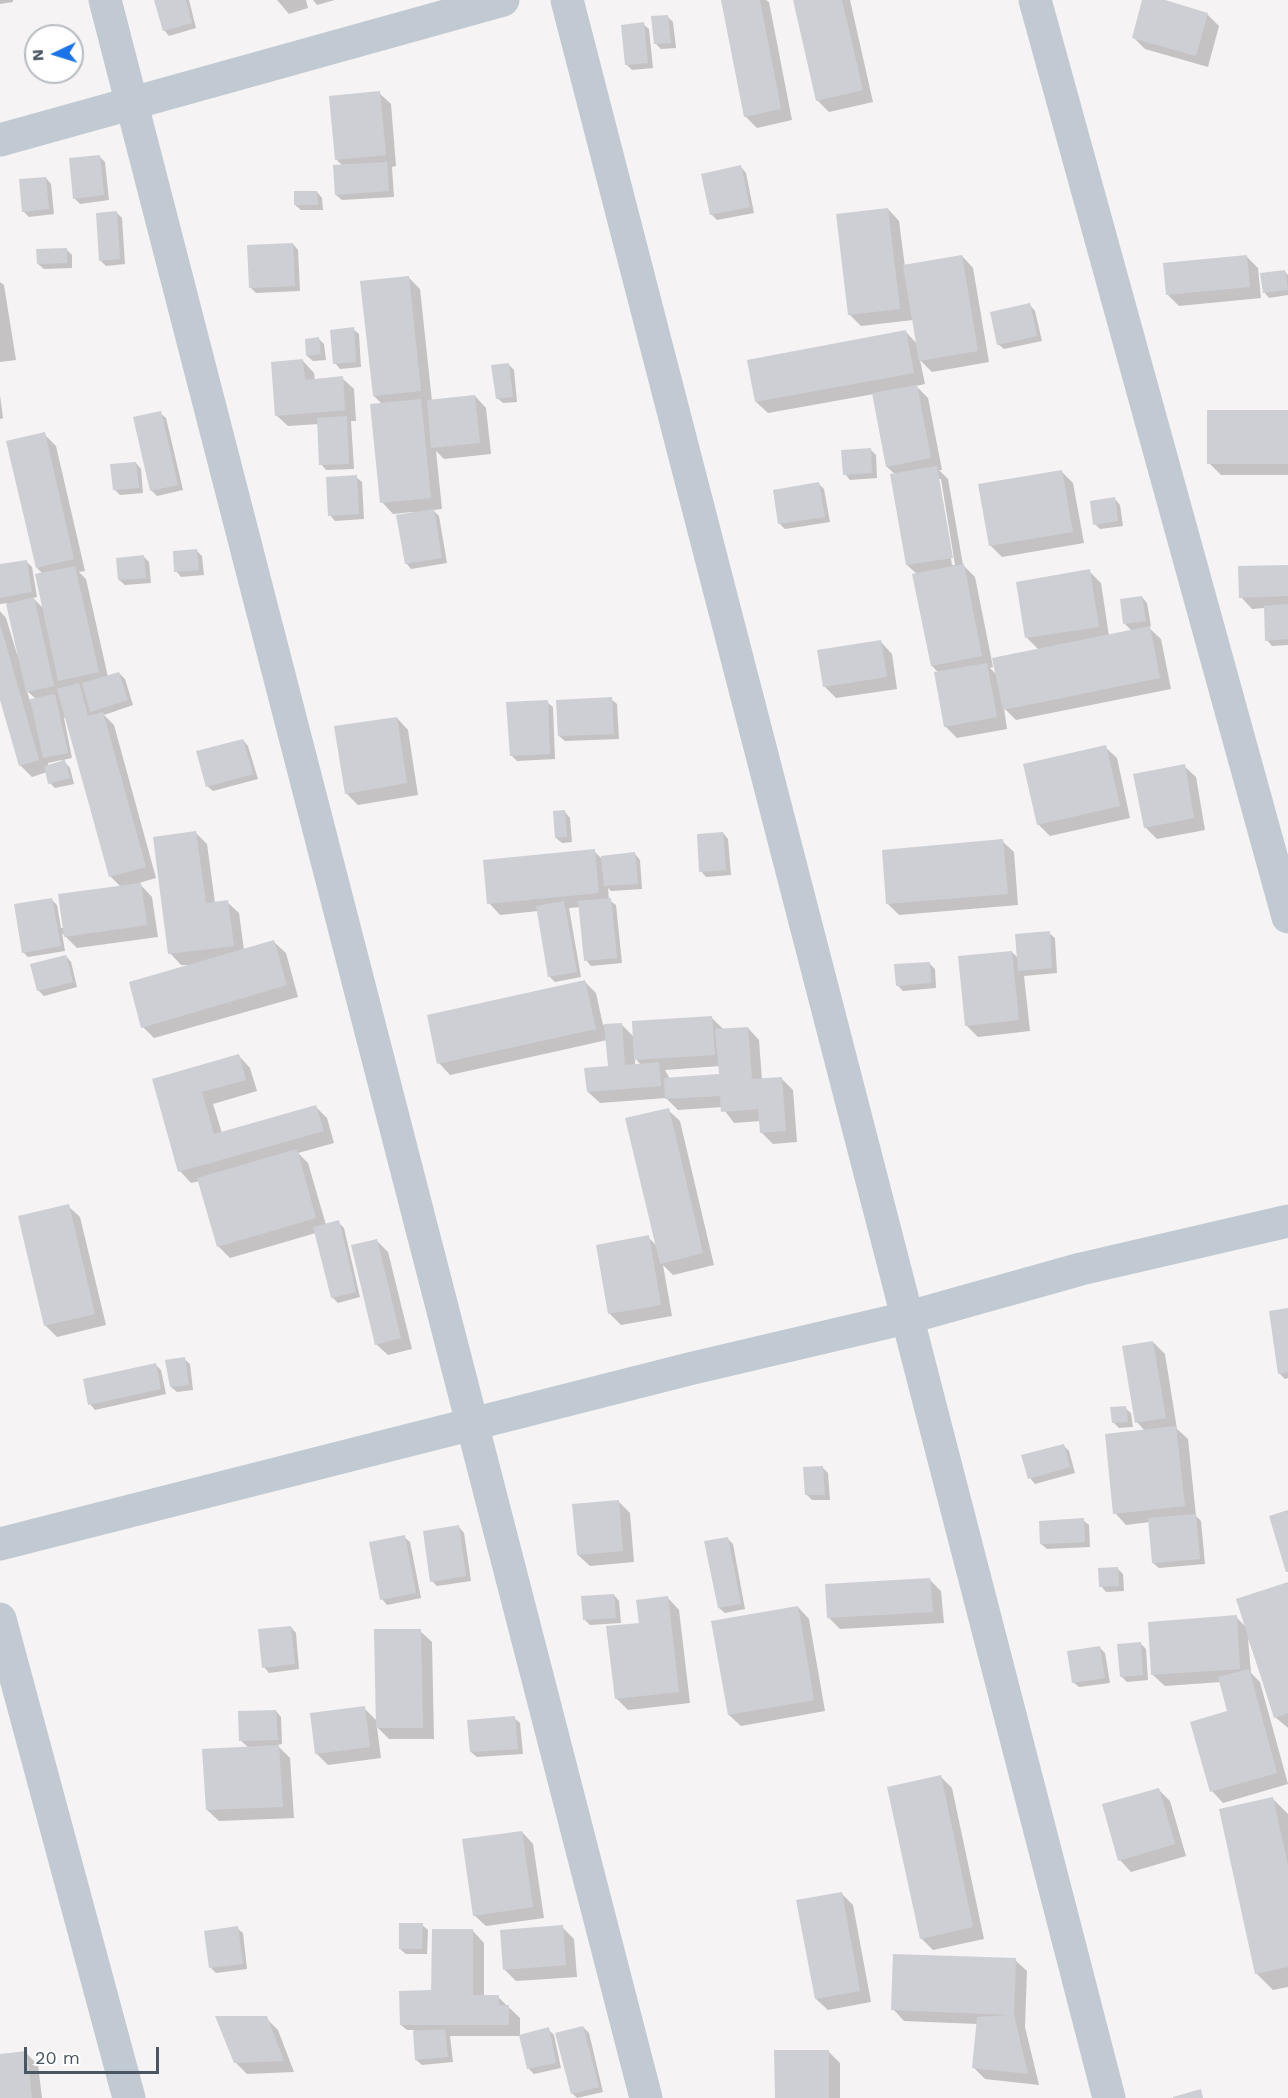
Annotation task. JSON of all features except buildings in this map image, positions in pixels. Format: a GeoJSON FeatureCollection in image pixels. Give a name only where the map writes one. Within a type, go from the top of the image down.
{"type":"FeatureCollection","features":[{"type":"Feature","properties":{"kind":"street"},"geometry":{"type":"LineString","coordinates":[[105,0],[646,2098]]}},
{"type":"Feature","properties":{"kind":"street"},"geometry":{"type":"LineString","coordinates":[[0,140],[133,105],[503,0]]}},
{"type":"Feature","properties":{"kind":"street"},"geometry":{"type":"LineString","coordinates":[[567,0],[1109,2098]]}},
{"type":"Feature","properties":{"kind":"street"},"geometry":{"type":"LineString","coordinates":[[1035,0],[1288,917]]}},
{"type":"Feature","properties":{"kind":"street"},"geometry":{"type":"LineString","coordinates":[[0,1544],[906,1318],[1081,1269],[1288,1221]]}},
{"type":"Feature","properties":{"kind":"street"},"geometry":{"type":"LineString","coordinates":[[0,1619],[129,2098]]}}]}
